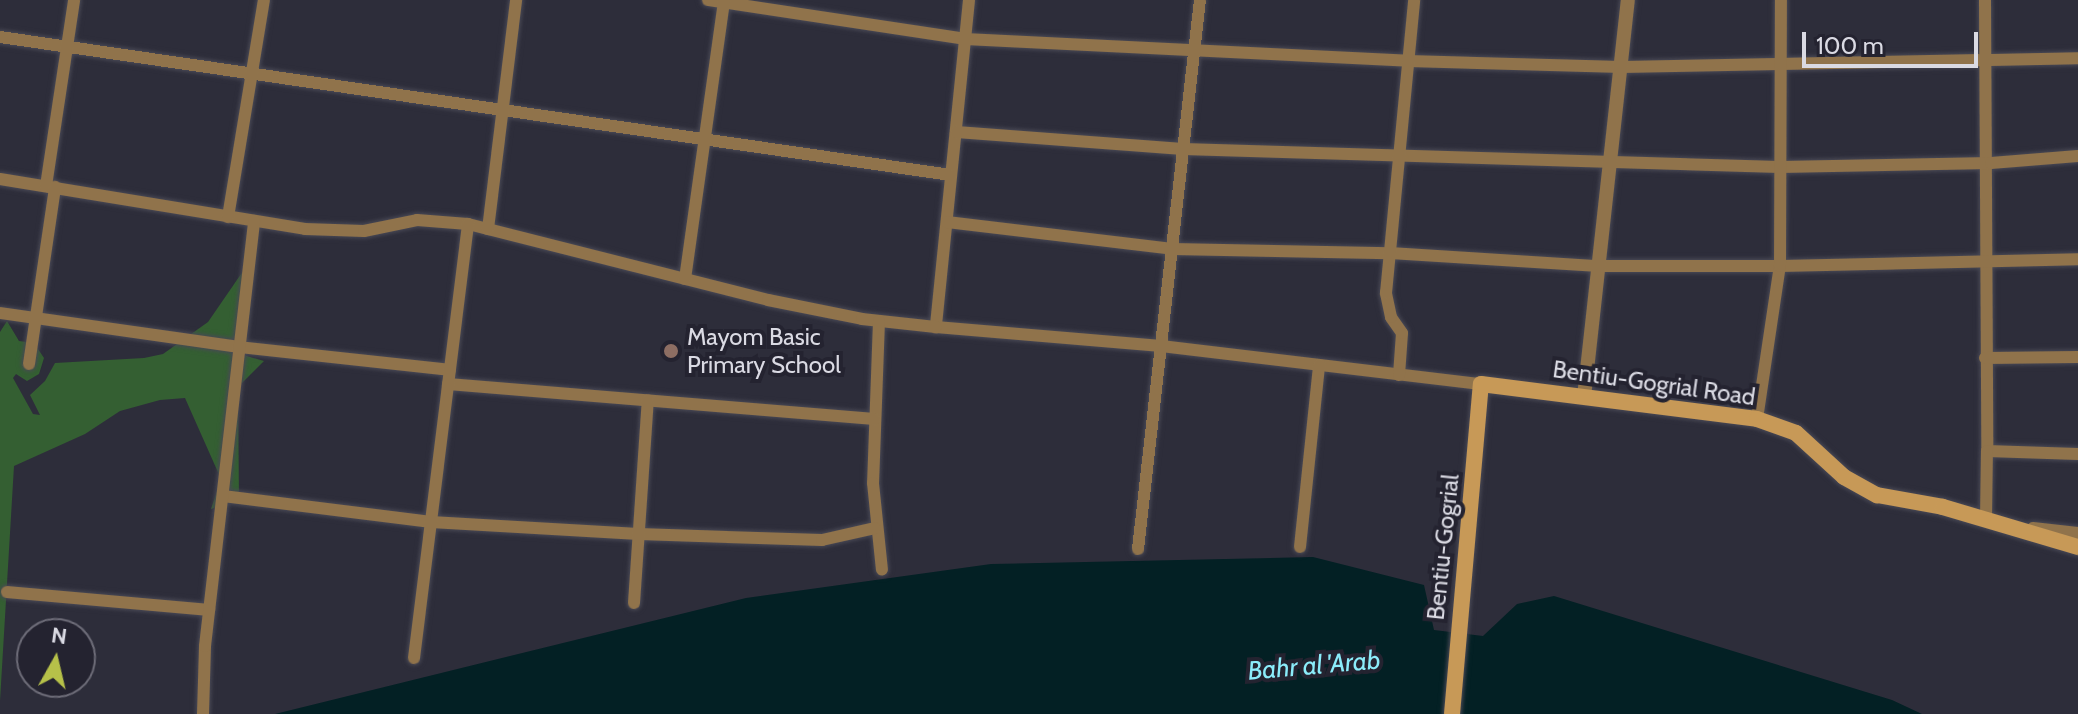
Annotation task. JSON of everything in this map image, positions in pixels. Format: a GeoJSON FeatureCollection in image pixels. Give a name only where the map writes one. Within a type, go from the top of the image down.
{"type":"FeatureCollection","features":[{"type":"Feature","properties":{"kind":"main road","name":"Bentiu-Gogrial Road"},"geometry":{"type":"LineString","coordinates":[[1481,384],[1757,419],[1796,433],[1844,477],[1877,495],[2014,526],[2078,547]]}},
{"type":"Feature","properties":{"kind":"main road","name":"Bentiu-Gogrial"},"geometry":{"type":"LineString","coordinates":[[1452,714],[1481,384]]}},
{"type":"Feature","properties":{"kind":"street"},"geometry":{"type":"LineString","coordinates":[[29,364],[74,0]]}},
{"type":"Feature","properties":{"kind":"street"},"geometry":{"type":"LineString","coordinates":[[228,217],[264,0]]}},
{"type":"Feature","properties":{"kind":"street"},"geometry":{"type":"LineString","coordinates":[[488,229],[516,0]]}},
{"type":"Feature","properties":{"kind":"street"},"geometry":{"type":"LineString","coordinates":[[708,0],[965,39],[1408,61],[1622,67],[2078,58]]}},
{"type":"Feature","properties":{"kind":"street"},"geometry":{"type":"LineString","coordinates":[[936,327],[969,0]]}},
{"type":"Feature","properties":{"kind":"street"},"geometry":{"type":"LineString","coordinates":[[1138,549],[1200,0]]}},
{"type":"Feature","properties":{"kind":"street"},"geometry":{"type":"LineString","coordinates":[[1399,375],[1402,333],[1391,317],[1386,293],[1414,0]]}},
{"type":"Feature","properties":{"kind":"street"},"geometry":{"type":"LineString","coordinates":[[1584,397],[1628,0]]}},
{"type":"Feature","properties":{"kind":"street"},"geometry":{"type":"LineString","coordinates":[[1757,419],[1780,266],[1781,0]]}},
{"type":"Feature","properties":{"kind":"street"},"geometry":{"type":"LineString","coordinates":[[1985,0],[1986,519]]}},
{"type":"Feature","properties":{"kind":"street"},"geometry":{"type":"LineString","coordinates":[[685,279],[724,1]]}},
{"type":"Feature","properties":{"kind":"street"},"geometry":{"type":"LineString","coordinates":[[0,37],[951,175]]}},
{"type":"Feature","properties":{"kind":"street"},"geometry":{"type":"LineString","coordinates":[[956,132],[1183,149],[1780,167],[1985,163],[2078,156]]}},
{"type":"Feature","properties":{"kind":"street"},"geometry":{"type":"LineString","coordinates":[[0,179],[305,229],[364,231],[417,220],[468,224],[768,300],[879,321],[1161,346],[1481,384]]}},
{"type":"Feature","properties":{"kind":"street"},"geometry":{"type":"LineString","coordinates":[[203,714],[209,610],[254,221]]}},
{"type":"Feature","properties":{"kind":"street"},"geometry":{"type":"LineString","coordinates":[[947,222],[1172,249],[1390,253],[1599,266],[1780,266],[2078,259]]}},
{"type":"Feature","properties":{"kind":"street"},"geometry":{"type":"LineString","coordinates":[[414,658],[468,224]]}},
{"type":"Feature","properties":{"kind":"street"},"geometry":{"type":"LineString","coordinates":[[0,313],[449,377],[648,400],[875,419]]}},
{"type":"Feature","properties":{"kind":"street"},"geometry":{"type":"LineString","coordinates":[[879,321],[875,528],[882,570]]}},
{"type":"Feature","properties":{"kind":"street"},"geometry":{"type":"LineString","coordinates":[[1985,358],[2078,357]]}},
{"type":"Feature","properties":{"kind":"street"},"geometry":{"type":"LineString","coordinates":[[1300,547],[1319,365]]}},
{"type":"Feature","properties":{"kind":"street"},"geometry":{"type":"LineString","coordinates":[[634,603],[648,400]]}},
{"type":"Feature","properties":{"kind":"street"},"geometry":{"type":"LineString","coordinates":[[1987,451],[2078,454]]}},
{"type":"Feature","properties":{"kind":"street"},"geometry":{"type":"LineString","coordinates":[[223,496],[431,522],[639,534],[822,540],[875,528]]}},
{"type":"Feature","properties":{"kind":"street"},"geometry":{"type":"LineString","coordinates":[[2014,526],[2078,533]]}},
{"type":"Feature","properties":{"kind":"street"},"geometry":{"type":"LineString","coordinates":[[7,592],[209,610]]}},
{"type":"Feature","properties":{"kind":"green space"},"geometry":{"type":"Polygon","coordinates":[[[250,261],[250,312],[240,354],[264,361],[238,387],[239,500],[211,509],[221,479],[185,398],[160,400],[120,411],[85,434],[14,466],[0,701],[0,332],[7,321],[19,341],[34,343],[44,358],[39,374],[27,381],[16,374],[13,378],[33,414],[40,415],[30,395],[45,381],[55,363],[144,358],[163,354],[208,322],[250,261]]]}},
{"type":"Feature","properties":{"kind":"water","name":"Bahr al 'Arab"},"geometry":{"type":"Polygon","coordinates":[[[1313,557],[1424,585],[1434,630],[1483,636],[1517,604],[1554,596],[1892,700],[1922,714],[275,714],[746,598],[991,564],[1313,557]]]}},
{"type":"Feature","properties":{"kind":"place","name":"Mayom Basic Primary School"},"geometry":{"type":"Point","coordinates":[671,351]}}]}
